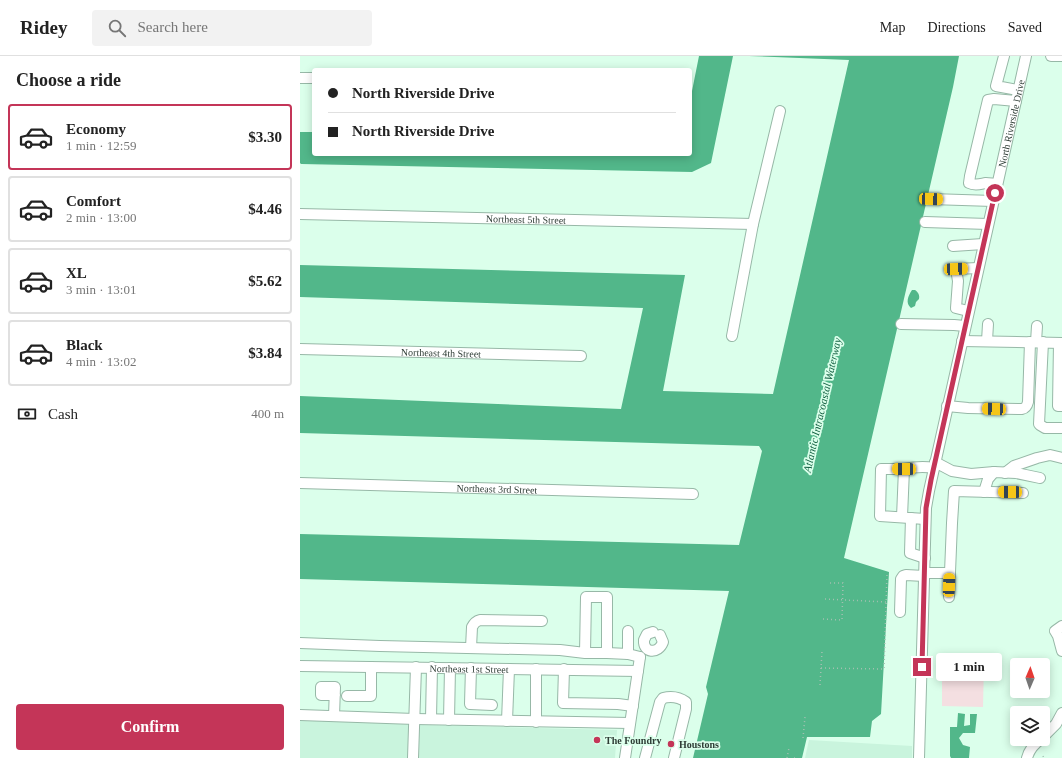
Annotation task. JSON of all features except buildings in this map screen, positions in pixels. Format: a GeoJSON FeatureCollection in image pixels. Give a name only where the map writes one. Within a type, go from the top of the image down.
{"type":"FeatureCollection","features":[{"type":"Feature","properties":{"kind":"street"},"geometry":{"type":"LineString","coordinates":[[1004,56],[996,86],[1018,90]]}},
{"type":"Feature","properties":{"kind":"street","name":"North Riverside Drive"},"geometry":{"type":"LineString","coordinates":[[919,758],[925,519],[927,502],[947,406],[1026,56]]}},
{"type":"Feature","properties":{"kind":"street"},"geometry":{"type":"LineString","coordinates":[[1051,56],[1062,56]]}},
{"type":"Feature","properties":{"kind":"street"},"geometry":{"type":"LineString","coordinates":[[300,78],[312,78]]}},
{"type":"Feature","properties":{"kind":"street"},"geometry":{"type":"LineString","coordinates":[[997,184],[969,184],[986,102],[990,99],[1016,100]]}},
{"type":"Feature","properties":{"kind":"street"},"geometry":{"type":"LineString","coordinates":[[732,336],[753,224],[780,111]]}},
{"type":"Feature","properties":{"kind":"street"},"geometry":{"type":"LineString","coordinates":[[931,199],[993,201]]}},
{"type":"Feature","properties":{"kind":"street","name":"Northeast 5th Street"},"geometry":{"type":"LineString","coordinates":[[300,214],[753,224]]}},
{"type":"Feature","properties":{"kind":"street"},"geometry":{"type":"LineString","coordinates":[[925,222],[988,224]]}},
{"type":"Feature","properties":{"kind":"street"},"geometry":{"type":"LineString","coordinates":[[953,246],[983,244]]}},
{"type":"Feature","properties":{"kind":"street"},"geometry":{"type":"LineString","coordinates":[[968,312],[956,308],[958,281],[956,269],[978,268]]}},
{"type":"Feature","properties":{"kind":"street"},"geometry":{"type":"LineString","coordinates":[[900,324],[965,326]]}},
{"type":"Feature","properties":{"kind":"street"},"geometry":{"type":"LineString","coordinates":[[987,341],[988,324]]}},
{"type":"Feature","properties":{"kind":"street"},"geometry":{"type":"LineString","coordinates":[[1037,326],[1039,424],[1045,428],[1062,428]]}},
{"type":"Feature","properties":{"kind":"street"},"geometry":{"type":"LineString","coordinates":[[962,341],[1060,343],[1058,406],[1062,406]]}},
{"type":"Feature","properties":{"kind":"street"},"geometry":{"type":"LineString","coordinates":[[947,406],[968,408],[1024,408],[1028,405],[1037,342]]}},
{"type":"Feature","properties":{"kind":"street","name":"Northeast 4th Street"},"geometry":{"type":"LineString","coordinates":[[300,349],[581,356]]}},
{"type":"Feature","properties":{"kind":"street"},"geometry":{"type":"LineString","coordinates":[[1005,473],[1014,466],[1037,458],[1050,455],[1062,458]]}},
{"type":"Feature","properties":{"kind":"street"},"geometry":{"type":"LineString","coordinates":[[925,519],[880,516],[881,469],[904,469],[934,465],[952,471],[971,474],[994,472],[1016,473],[1040,478]]}},
{"type":"Feature","properties":{"kind":"street"},"geometry":{"type":"LineString","coordinates":[[904,469],[910,553],[925,558]]}},
{"type":"Feature","properties":{"kind":"street"},"geometry":{"type":"LineString","coordinates":[[984,492],[988,480],[994,472]]}},
{"type":"Feature","properties":{"kind":"street","name":"Northeast 3rd Street"},"geometry":{"type":"LineString","coordinates":[[300,483],[693,494]]}},
{"type":"Feature","properties":{"kind":"street"},"geometry":{"type":"LineString","coordinates":[[949,597],[954,491],[1023,493]]}},
{"type":"Feature","properties":{"kind":"street"},"geometry":{"type":"LineString","coordinates":[[900,612],[901,579],[903,576],[950,573]]}},
{"type":"Feature","properties":{"kind":"street"},"geometry":{"type":"LineString","coordinates":[[585,652],[586,597],[607,597],[607,653]]}},
{"type":"Feature","properties":{"kind":"street"},"geometry":{"type":"LineString","coordinates":[[471,648],[472,627],[477,621],[542,621]]}},
{"type":"Feature","properties":{"kind":"street"},"geometry":{"type":"LineString","coordinates":[[1062,626],[1055,631],[1062,651]]}},
{"type":"Feature","properties":{"kind":"street"},"geometry":{"type":"LineString","coordinates":[[628,630],[628,654]]}},
{"type":"Feature","properties":{"kind":"street"},"geometry":{"type":"LineString","coordinates":[[625,758],[640,657],[648,650],[655,651],[660,648],[662,642],[656,634],[647,634],[644,640],[644,646],[648,650]]}},
{"type":"Feature","properties":{"kind":"street"},"geometry":{"type":"LineString","coordinates":[[300,643],[310,642],[380,646],[560,650],[628,654],[640,657]]}},
{"type":"Feature","properties":{"kind":"street","name":"Northeast 1st Street"},"geometry":{"type":"LineString","coordinates":[[300,666],[638,670]]}},
{"type":"Feature","properties":{"kind":"street"},"geometry":{"type":"LineString","coordinates":[[346,696],[371,696],[371,666]]}},
{"type":"Feature","properties":{"kind":"street"},"geometry":{"type":"LineString","coordinates":[[413,758],[416,667]]}},
{"type":"Feature","properties":{"kind":"street"},"geometry":{"type":"LineString","coordinates":[[431,719],[432,668]]}},
{"type":"Feature","properties":{"kind":"street"},"geometry":{"type":"LineString","coordinates":[[449,720],[450,668]]}},
{"type":"Feature","properties":{"kind":"street"},"geometry":{"type":"LineString","coordinates":[[471,668],[470,704],[492,705]]}},
{"type":"Feature","properties":{"kind":"street"},"geometry":{"type":"LineString","coordinates":[[507,721],[509,668]]}},
{"type":"Feature","properties":{"kind":"street"},"geometry":{"type":"LineString","coordinates":[[536,669],[536,722]]}},
{"type":"Feature","properties":{"kind":"street"},"geometry":{"type":"LineString","coordinates":[[564,669],[564,703],[618,704],[633,706]]}},
{"type":"Feature","properties":{"kind":"street"},"geometry":{"type":"LineString","coordinates":[[334,716],[335,695]]}},
{"type":"Feature","properties":{"kind":"street"},"geometry":{"type":"LineString","coordinates":[[645,758],[660,702],[663,698],[668,696],[681,699],[686,702],[686,709],[674,758]]}},
{"type":"Feature","properties":{"kind":"street"},"geometry":{"type":"LineString","coordinates":[[1050,730],[1056,724],[1062,713]]}},
{"type":"Feature","properties":{"kind":"street"},"geometry":{"type":"LineString","coordinates":[[300,715],[449,720],[630,723]]}},
{"type":"Feature","properties":{"kind":"street"},"geometry":{"type":"LineString","coordinates":[[1027,758],[1028,753],[1034,746]]}},
{"type":"Feature","properties":{"kind":"path"},"geometry":{"type":"LineString","coordinates":[[821,668],[884,669],[887,573]]}},
{"type":"Feature","properties":{"kind":"path"},"geometry":{"type":"LineString","coordinates":[[823,619],[842,620],[843,584],[829,583]]}},
{"type":"Feature","properties":{"kind":"path"},"geometry":{"type":"LineString","coordinates":[[825,599],[886,602]]}},
{"type":"Feature","properties":{"kind":"path"},"geometry":{"type":"LineString","coordinates":[[820,685],[822,651]]}},
{"type":"Feature","properties":{"kind":"path"},"geometry":{"type":"LineString","coordinates":[[803,738],[805,717]]}},
{"type":"Feature","properties":{"kind":"path"},"geometry":{"type":"LineString","coordinates":[[787,758],[789,748]]}},
{"type":"Feature","properties":{"kind":"shaded area"},"geometry":{"type":"Polygon","coordinates":[[[942,662],[984,663],[983,707],[942,706],[942,662]]]}},
{"type":"Feature","properties":{"kind":"shaded area"},"geometry":{"type":"Polygon","coordinates":[[[300,720],[617,730],[615,758],[300,758],[300,720]]]}},
{"type":"Feature","properties":{"kind":"shaded area"},"geometry":{"type":"Polygon","coordinates":[[[809,740],[912,746],[912,758],[805,758],[809,740]]]}},
{"type":"Feature","properties":{"kind":"water"},"geometry":{"type":"Polygon","coordinates":[[[699,56],[733,56],[711,163],[692,172],[300,163],[300,132],[312,132],[312,156],[692,156],[692,91],[699,56]]]}},
{"type":"Feature","properties":{"kind":"water","name":"Atlantic Intracoastal Waterway"},"geometry":{"type":"Polygon","coordinates":[[[749,56],[959,56],[844,558],[889,572],[881,714],[872,721],[870,737],[807,737],[802,758],[693,758],[708,694],[706,687],[729,591],[300,579],[300,534],[739,545],[762,451],[759,446],[300,433],[300,396],[621,409],[643,308],[300,297],[300,265],[685,275],[663,391],[773,394],[849,60],[749,56]]]}},
{"type":"Feature","properties":{"kind":"water"},"geometry":{"type":"Polygon","coordinates":[[[912,290],[917,292],[919,299],[915,306],[911,308],[908,304],[908,299],[912,290]]]}},
{"type":"Feature","properties":{"kind":"water"},"geometry":{"type":"Polygon","coordinates":[[[958,713],[965,714],[964,726],[970,725],[970,714],[977,714],[975,733],[963,733],[959,738],[963,745],[970,747],[969,758],[951,758],[950,756],[950,727],[957,727],[958,713]]]}},
{"type":"Feature","properties":{"kind":"place","name":"The Foundry"},"geometry":{"type":"Point","coordinates":[597,740]}},
{"type":"Feature","properties":{"kind":"place","name":"Houstons"},"geometry":{"type":"Point","coordinates":[671,744]}},
{"type":"Feature","properties":{"kind":"route"},"geometry":{"type":"LineString","coordinates":[[922,667],[926,508],[995,193]]}}]}
